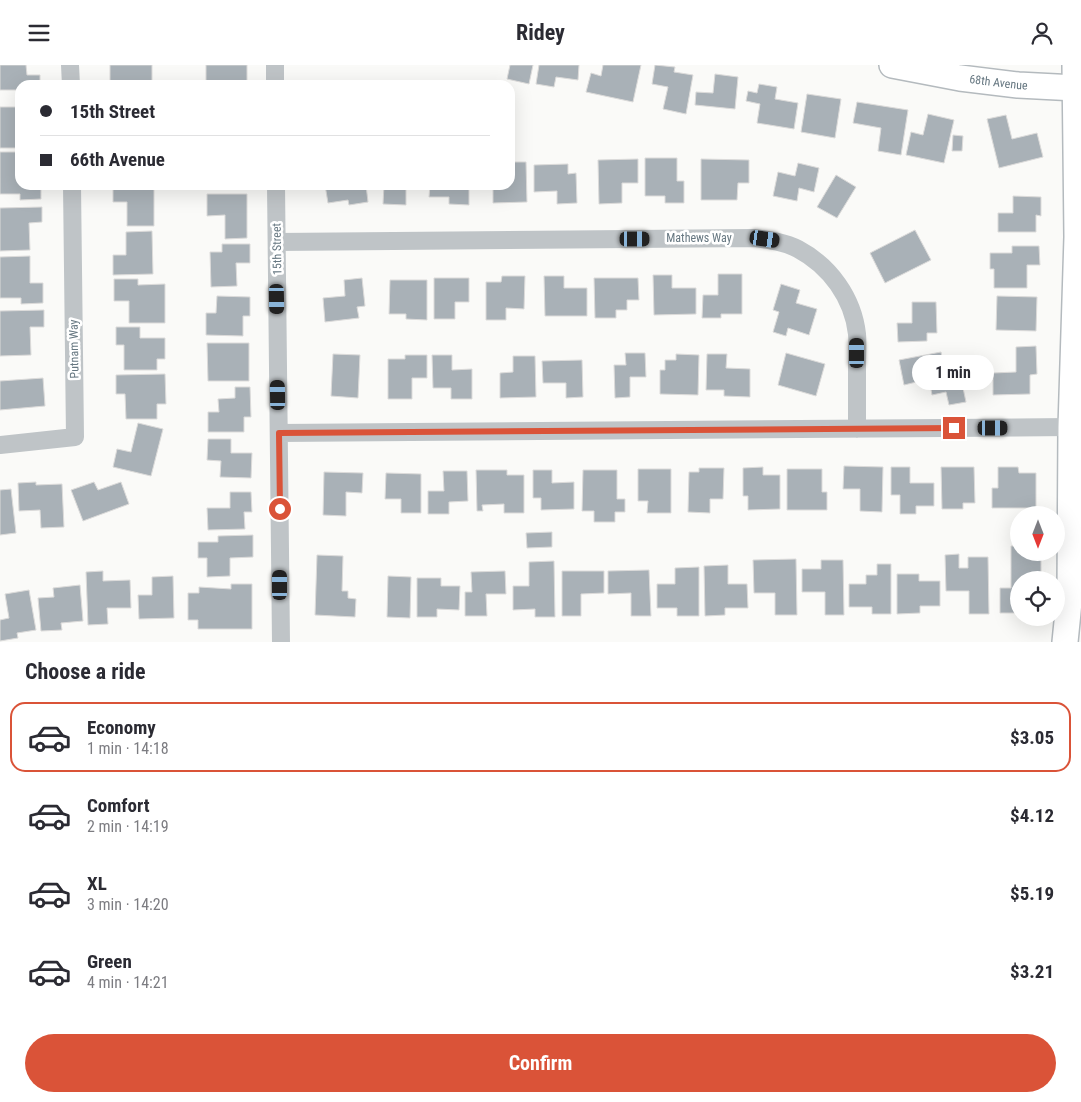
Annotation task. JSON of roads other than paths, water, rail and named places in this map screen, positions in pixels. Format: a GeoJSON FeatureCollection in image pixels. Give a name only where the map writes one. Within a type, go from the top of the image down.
{"type":"FeatureCollection","features":[{"type":"Feature","properties":{"kind":"street"},"geometry":{"type":"LineString","coordinates":[[70,65],[70,80]]}},
{"type":"Feature","properties":{"kind":"street"},"geometry":{"type":"LineString","coordinates":[[275,65],[275,80]]}},
{"type":"Feature","properties":{"kind":"street","name":"68th Avenue"},"geometry":{"type":"LineString","coordinates":[[892,65],[960,78],[1008,84],[1076,77]]}},
{"type":"Feature","properties":{"kind":"street"},"geometry":{"type":"LineString","coordinates":[[1064,642],[1070,592],[1070,427],[1077,237],[1076,77]]}},
{"type":"Feature","properties":{"kind":"street","name":"Putnam Way"},"geometry":{"type":"LineString","coordinates":[[0,445],[75,437],[72,190]]}},
{"type":"Feature","properties":{"kind":"street","name":"15th Street"},"geometry":{"type":"LineString","coordinates":[[276,190],[281,642]]}},
{"type":"Feature","properties":{"kind":"street","name":"Mathews Way"},"geometry":{"type":"LineString","coordinates":[[276,242],[744,238],[776,241],[798,249],[814,258],[830,273],[843,291],[852,312],[857,334],[857,429]]}},
{"type":"Feature","properties":{"kind":"street"},"geometry":{"type":"LineString","coordinates":[[279,433],[1070,427]]}}]}
